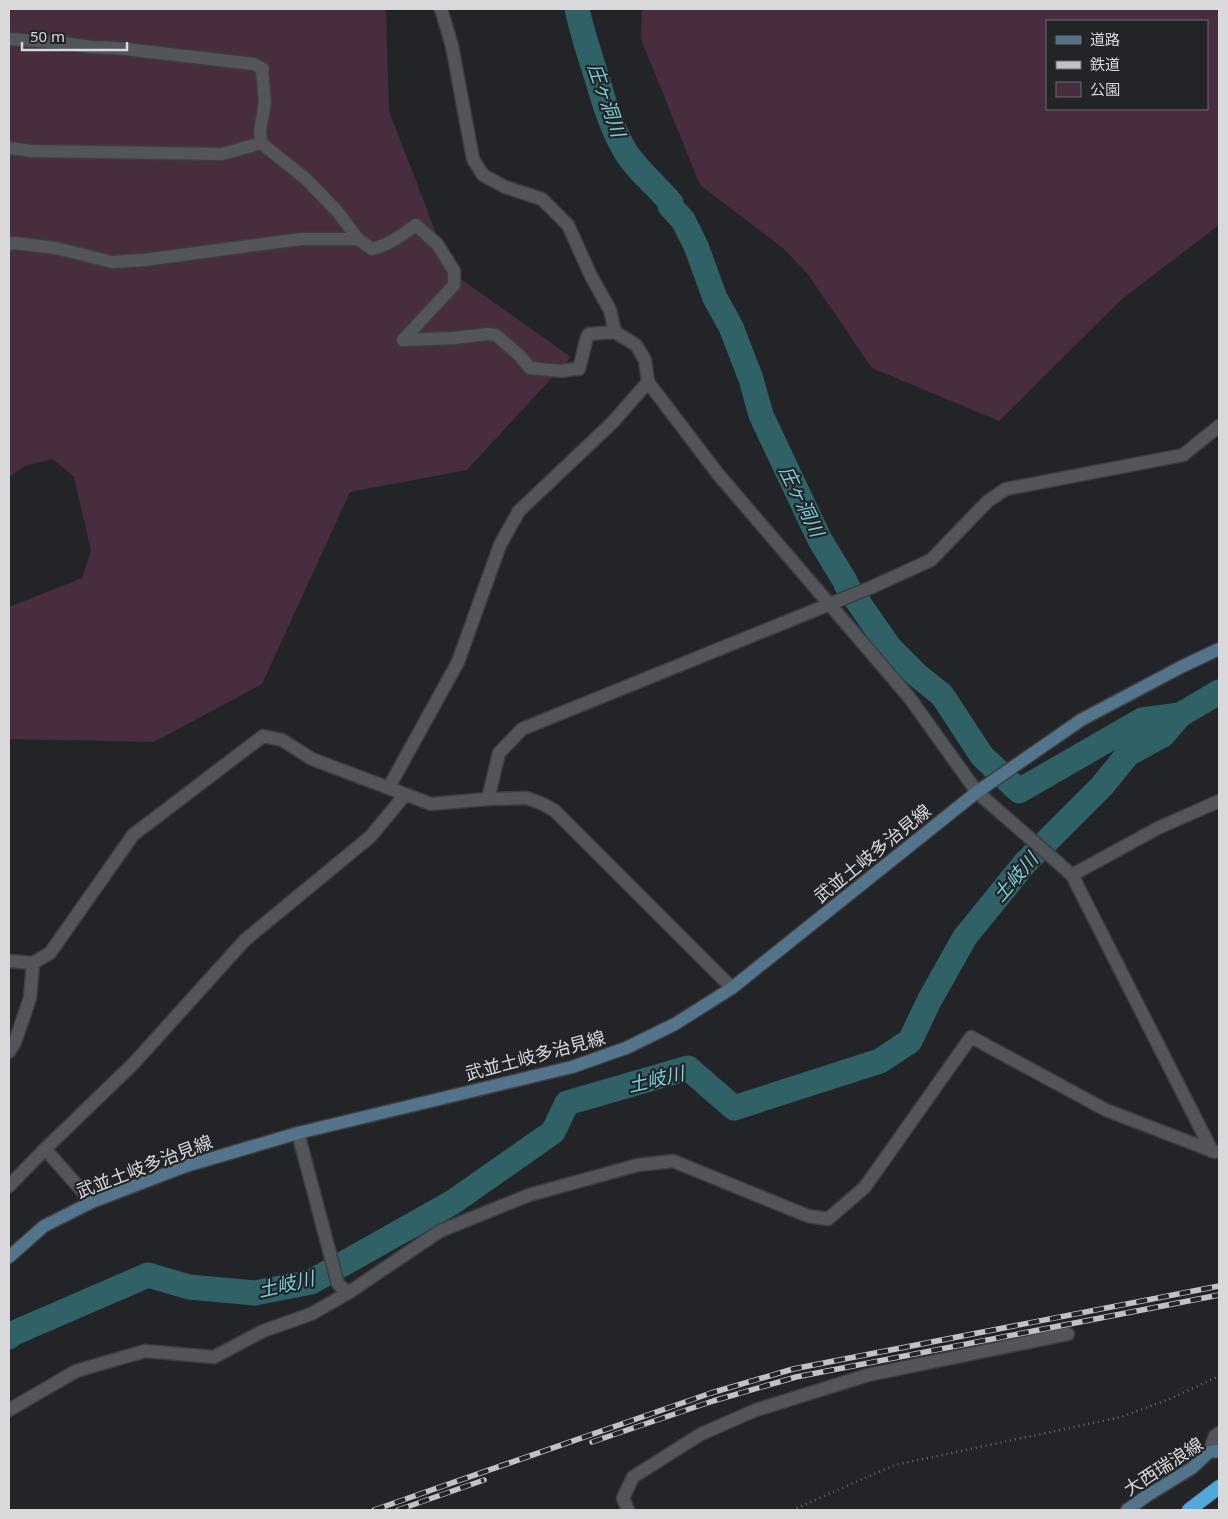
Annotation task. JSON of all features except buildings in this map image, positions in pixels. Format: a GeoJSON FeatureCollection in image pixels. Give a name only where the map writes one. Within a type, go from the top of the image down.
{"type":"FeatureCollection","features":[{"type":"Feature","properties":{"kind":"highway"},"geometry":{"type":"LineString","coordinates":[[1189,1510],[1219,1487]]}},
{"type":"Feature","properties":{"kind":"main road","name":"武並土岐多治見線"},"geometry":{"type":"LineString","coordinates":[[9,1257],[44,1226],[92,1202],[186,1166],[298,1133],[572,1067],[626,1048],[675,1024],[732,988],[1015,764],[1080,720],[1219,649]]}},
{"type":"Feature","properties":{"kind":"main road","name":"大西瑞浪線"},"geometry":{"type":"LineString","coordinates":[[1127,1510],[1214,1452]]}},
{"type":"Feature","properties":{"kind":"street"},"geometry":{"type":"LineString","coordinates":[[441,9],[452,46],[473,159],[483,175],[505,187],[542,199],[568,225],[591,276],[610,310],[615,332]]}},
{"type":"Feature","properties":{"kind":"street"},"geometry":{"type":"LineString","coordinates":[[9,39],[116,48],[254,64],[264,69],[262,71],[265,102],[260,131],[261,143],[306,179],[337,211],[358,239],[372,249],[382,247],[416,224],[437,244],[454,271],[454,285],[403,340],[496,334],[530,368],[562,371],[579,369],[589,334],[615,332],[636,345],[645,360],[648,382],[718,474],[909,697],[981,792],[1072,875],[1216,1152]]}},
{"type":"Feature","properties":{"kind":"street"},"geometry":{"type":"LineString","coordinates":[[9,148],[32,151],[222,154],[261,143]]}},
{"type":"Feature","properties":{"kind":"street"},"geometry":{"type":"LineString","coordinates":[[9,244],[56,248],[112,262],[144,260],[301,239],[358,239]]}},
{"type":"Feature","properties":{"kind":"street"},"geometry":{"type":"LineString","coordinates":[[389,787],[458,662],[500,546],[519,510],[613,422],[648,382]]}},
{"type":"Feature","properties":{"kind":"street"},"geometry":{"type":"LineString","coordinates":[[488,799],[499,753],[522,729],[829,605],[931,560],[988,501],[1006,489],[1183,455],[1219,426]]}},
{"type":"Feature","properties":{"kind":"street"},"geometry":{"type":"LineString","coordinates":[[9,961],[33,963],[50,953],[133,835],[264,736],[282,740],[312,758],[431,804],[527,798],[543,804],[555,811],[732,988]]}},
{"type":"Feature","properties":{"kind":"street"},"geometry":{"type":"LineString","coordinates":[[9,1186],[44,1149],[134,1063],[245,940],[370,837],[405,794]]}},
{"type":"Feature","properties":{"kind":"street"},"geometry":{"type":"LineString","coordinates":[[1072,875],[1158,828],[1219,801]]}},
{"type":"Feature","properties":{"kind":"street"},"geometry":{"type":"LineString","coordinates":[[9,1052],[15,1042],[30,998],[33,963]]}},
{"type":"Feature","properties":{"kind":"street"},"geometry":{"type":"LineString","coordinates":[[9,1410],[76,1370],[145,1351],[214,1357],[263,1331],[312,1314],[343,1288],[396,1259],[440,1231],[528,1195],[638,1165],[672,1161],[808,1216],[828,1218],[865,1187],[971,1037],[1106,1110],[1216,1152]]}},
{"type":"Feature","properties":{"kind":"street"},"geometry":{"type":"LineString","coordinates":[[298,1133],[343,1288]]}},
{"type":"Feature","properties":{"kind":"street"},"geometry":{"type":"LineString","coordinates":[[44,1149],[92,1202]]}},
{"type":"Feature","properties":{"kind":"street"},"geometry":{"type":"LineString","coordinates":[[628,1510],[622,1498],[633,1477],[701,1434],[756,1410],[868,1375],[1068,1334]]}},
{"type":"Feature","properties":{"kind":"street"},"geometry":{"type":"LineString","coordinates":[[1214,1452],[1215,1436],[1219,1433]]}},
{"type":"Feature","properties":{"kind":"path"},"geometry":{"type":"LineString","coordinates":[[792,1510],[895,1465],[1121,1417],[1172,1398],[1219,1376]]}},
{"type":"Feature","properties":{"kind":"green space"},"geometry":{"type":"Polygon","coordinates":[[[9,9],[386,9],[389,111],[451,272],[571,357],[467,470],[350,492],[262,684],[154,742],[9,739],[9,607],[82,578],[91,551],[74,477],[53,459],[25,466],[9,477],[9,9]]]}},
{"type":"Feature","properties":{"kind":"green space"},"geometry":{"type":"Polygon","coordinates":[[[642,9],[1219,9],[1219,225],[1122,299],[999,421],[872,368],[807,273],[784,249],[700,185],[641,39],[642,9]]]}},
{"type":"Feature","properties":{"kind":"waterway","name":"庄ヶ洞川"},"geometry":{"type":"LineString","coordinates":[[577,9],[602,95],[617,135],[632,161],[671,203],[670,206],[683,220],[696,246],[715,298],[731,327],[751,379],[761,415],[820,540],[847,586],[890,648],[917,675],[942,695],[982,756],[1019,791],[1142,720],[1180,715]]}},
{"type":"Feature","properties":{"kind":"waterway","name":"土岐川"},"geometry":{"type":"LineString","coordinates":[[9,1337],[14,1333],[148,1275],[189,1287],[255,1293],[311,1282],[453,1202],[553,1132],[567,1103],[688,1068],[734,1108],[880,1061],[910,1041],[929,1001],[965,937],[1025,863],[1102,786],[1128,754],[1163,735],[1180,715],[1219,692]]}},
{"type":"Feature","properties":{"kind":"railway"},"geometry":{"type":"LineString","coordinates":[[374,1510],[711,1393],[793,1369],[1219,1286]]}},
{"type":"Feature","properties":{"kind":"railway"},"geometry":{"type":"LineString","coordinates":[[592,1442],[713,1401],[796,1377],[1219,1295]]}},
{"type":"Feature","properties":{"kind":"railway"},"geometry":{"type":"LineString","coordinates":[[398,1510],[484,1480]]}}]}
